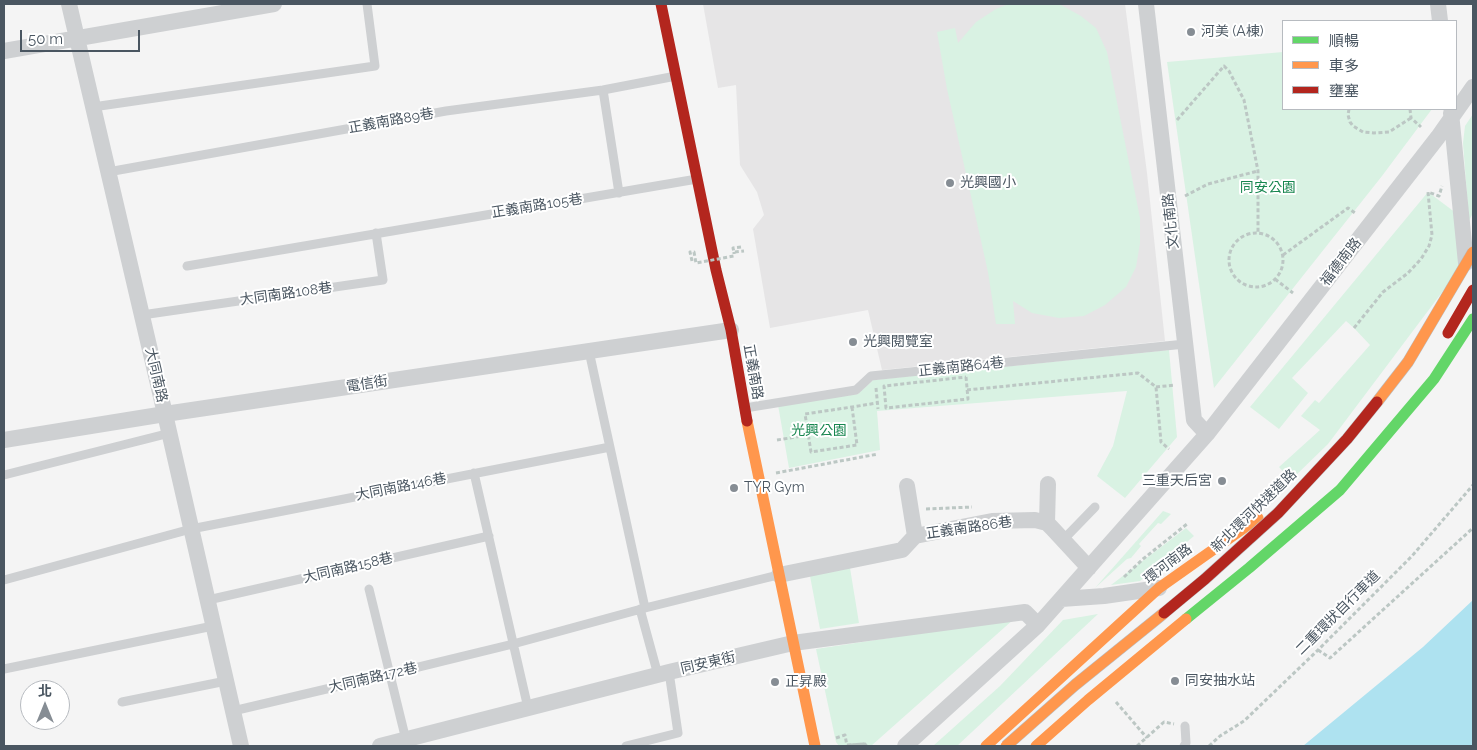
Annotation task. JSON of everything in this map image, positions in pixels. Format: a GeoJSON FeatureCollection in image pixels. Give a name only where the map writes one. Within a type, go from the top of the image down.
{"type":"FeatureCollection","features":[{"type":"Feature","properties":{"kind":"main road","name":"正義南路"},"geometry":{"type":"LineString","coordinates":[[661,4],[716,270],[731,330],[744,408],[816,746]]}},
{"type":"Feature","properties":{"kind":"main road","name":"新北環河快速道路"},"geometry":{"type":"LineString","coordinates":[[1006,746],[1075,685],[1205,579],[1278,513],[1347,439],[1408,362],[1473,252]]}},
{"type":"Feature","properties":{"kind":"main road","name":"環河南路"},"geometry":{"type":"LineString","coordinates":[[986,746],[1159,588],[1288,496],[1425,337],[1470,266]]}},
{"type":"Feature","properties":{"kind":"main road"},"geometry":{"type":"LineString","coordinates":[[1444,339],[1473,290]]}},
{"type":"Feature","properties":{"kind":"main road"},"geometry":{"type":"LineString","coordinates":[[1036,746],[1158,641],[1250,568],[1340,490],[1434,379],[1473,319]]}},
{"type":"Feature","properties":{"kind":"main road"},"geometry":{"type":"LineString","coordinates":[[1041,746],[1069,721],[1327,514],[1376,466],[1463,355]]}},
{"type":"Feature","properties":{"kind":"main road"},"geometry":{"type":"LineString","coordinates":[[1158,641],[1214,583],[1286,521]]}},
{"type":"Feature","properties":{"kind":"street","name":"大同南路"},"geometry":{"type":"LineString","coordinates":[[69,4],[170,433],[241,746]]}},
{"type":"Feature","properties":{"kind":"street"},"geometry":{"type":"LineString","coordinates":[[4,51],[274,4]]}},
{"type":"Feature","properties":{"kind":"street","name":"文化南路"},"geometry":{"type":"LineString","coordinates":[[1146,4],[1194,420],[1207,434]]}},
{"type":"Feature","properties":{"kind":"street"},"geometry":{"type":"LineString","coordinates":[[1438,4],[1440,20]]}},
{"type":"Feature","properties":{"kind":"street","name":"福德南路"},"geometry":{"type":"LineString","coordinates":[[1457,107],[1473,87]]}},
{"type":"Feature","properties":{"kind":"street"},"geometry":{"type":"LineString","coordinates":[[1451,114],[1470,266]]}},
{"type":"Feature","properties":{"kind":"street","name":"福德南路"},"geometry":{"type":"LineString","coordinates":[[905,746],[1038,625],[1207,434],[1451,114]]}},
{"type":"Feature","properties":{"kind":"street","name":"電信街"},"geometry":{"type":"LineString","coordinates":[[4,440],[165,414],[731,330]]}},
{"type":"Feature","properties":{"kind":"street"},"geometry":{"type":"LineString","coordinates":[[1048,484],[1047,523],[1088,568]]}},
{"type":"Feature","properties":{"kind":"street"},"geometry":{"type":"LineString","coordinates":[[907,486],[915,536]]}},
{"type":"Feature","properties":{"kind":"street","name":"正義南路86巷"},"geometry":{"type":"LineString","coordinates":[[779,575],[902,550],[915,536],[992,522],[1035,520],[1047,523]]}},
{"type":"Feature","properties":{"kind":"street"},"geometry":{"type":"LineString","coordinates":[[1061,599],[1104,596],[1159,588]]}},
{"type":"Feature","properties":{"kind":"street","name":"同安東街"},"geometry":{"type":"LineString","coordinates":[[380,746],[793,642],[1025,612],[1038,625]]}},
{"type":"Feature","properties":{"kind":"lane"},"geometry":{"type":"LineString","coordinates":[[93,108],[375,66],[367,4]]}},
{"type":"Feature","properties":{"kind":"lane","name":"正義南路89巷"},"geometry":{"type":"LineString","coordinates":[[108,172],[446,111],[603,90],[676,76]]}},
{"type":"Feature","properties":{"kind":"lane"},"geometry":{"type":"LineString","coordinates":[[603,90],[619,193]]}},
{"type":"Feature","properties":{"kind":"lane","name":"正義南路105巷"},"geometry":{"type":"LineString","coordinates":[[187,266],[698,179]]}},
{"type":"Feature","properties":{"kind":"lane","name":"大同南路108巷"},"geometry":{"type":"LineString","coordinates":[[142,315],[383,280],[376,233]]}},
{"type":"Feature","properties":{"kind":"lane","name":"正義南路64巷"},"geometry":{"type":"LineString","coordinates":[[744,408],[856,390],[871,376],[1184,344]]}},
{"type":"Feature","properties":{"kind":"lane"},"geometry":{"type":"LineString","coordinates":[[589,351],[642,608],[663,674],[678,733],[626,746]]}},
{"type":"Feature","properties":{"kind":"lane"},"geometry":{"type":"LineString","coordinates":[[4,475],[170,433]]}},
{"type":"Feature","properties":{"kind":"lane","name":"大同南路146巷"},"geometry":{"type":"LineString","coordinates":[[4,580],[191,529],[474,472],[610,447]]}},
{"type":"Feature","properties":{"kind":"lane"},"geometry":{"type":"LineString","coordinates":[[474,472],[528,708]]}},
{"type":"Feature","properties":{"kind":"lane"},"geometry":{"type":"LineString","coordinates":[[1063,540],[1095,507]]}},
{"type":"Feature","properties":{"kind":"lane","name":"大同南路158巷"},"geometry":{"type":"LineString","coordinates":[[208,600],[489,536]]}},
{"type":"Feature","properties":{"kind":"lane","name":"大同南路172巷"},"geometry":{"type":"LineString","coordinates":[[233,711],[513,644],[642,608],[779,575]]}},
{"type":"Feature","properties":{"kind":"lane"},"geometry":{"type":"LineString","coordinates":[[370,589],[406,740]]}},
{"type":"Feature","properties":{"kind":"lane"},"geometry":{"type":"LineString","coordinates":[[4,669],[213,626]]}},
{"type":"Feature","properties":{"kind":"lane"},"geometry":{"type":"LineString","coordinates":[[122,702],[226,681]]}},
{"type":"Feature","properties":{"kind":"lane"},"geometry":{"type":"LineString","coordinates":[[1184,746],[1186,743],[1185,726]]}},
{"type":"Feature","properties":{"kind":"path"},"geometry":{"type":"LineString","coordinates":[[1176,120],[1224,66],[1229,71],[1244,100],[1258,171],[1258,232]]}},
{"type":"Feature","properties":{"kind":"path"},"geometry":{"type":"LineString","coordinates":[[1349,110],[1350,122],[1363,132],[1389,132],[1411,118]]}},
{"type":"Feature","properties":{"kind":"path"},"geometry":{"type":"LineString","coordinates":[[1410,110],[1411,118],[1421,128]]}},
{"type":"Feature","properties":{"kind":"path"},"geometry":{"type":"LineString","coordinates":[[1184,196],[1208,184],[1258,171]]}},
{"type":"Feature","properties":{"kind":"path"},"geometry":{"type":"LineString","coordinates":[[1354,328],[1382,292],[1408,273],[1421,259],[1429,246],[1432,235],[1428,192],[1439,196],[1443,181]]}},
{"type":"Feature","properties":{"kind":"path"},"geometry":{"type":"LineString","coordinates":[[1283,255],[1348,208],[1355,213]]}},
{"type":"Feature","properties":{"kind":"path"},"geometry":{"type":"LineString","coordinates":[[1258,232],[1274,239],[1280,246],[1283,255],[1281,272],[1268,284],[1259,287],[1242,283],[1235,277],[1229,260],[1230,252],[1240,237],[1258,232]]}},
{"type":"Feature","properties":{"kind":"path"},"geometry":{"type":"LineString","coordinates":[[694,262],[734,256],[734,252],[743,251]]}},
{"type":"Feature","properties":{"kind":"path"},"geometry":{"type":"LineString","coordinates":[[1275,279],[1293,293]]}},
{"type":"Feature","properties":{"kind":"path"},"geometry":{"type":"LineString","coordinates":[[967,390],[1138,373],[1156,387],[1161,442],[1169,449]]}},
{"type":"Feature","properties":{"kind":"path"},"geometry":{"type":"LineString","coordinates":[[966,377],[967,390],[968,399],[886,408],[884,386],[966,377]]}},
{"type":"Feature","properties":{"kind":"path"},"geometry":{"type":"LineString","coordinates":[[876,384],[878,409]]}},
{"type":"Feature","properties":{"kind":"path"},"geometry":{"type":"LineString","coordinates":[[877,398],[885,397]]}},
{"type":"Feature","properties":{"kind":"path"},"geometry":{"type":"LineString","coordinates":[[852,407],[857,445],[811,452],[806,414],[878,403]]}},
{"type":"Feature","properties":{"kind":"path"},"geometry":{"type":"LineString","coordinates":[[777,440],[809,435]]}},
{"type":"Feature","properties":{"kind":"path"},"geometry":{"type":"LineString","coordinates":[[758,476],[878,454]]}},
{"type":"Feature","properties":{"kind":"path","name":"二重環狀自行車道"},"geometry":{"type":"LineString","coordinates":[[1209,746],[1220,736],[1244,721],[1318,650],[1412,556],[1473,485]]}},
{"type":"Feature","properties":{"kind":"path"},"geometry":{"type":"LineString","coordinates":[[931,509],[972,507]]}},
{"type":"Feature","properties":{"kind":"path"},"geometry":{"type":"LineString","coordinates":[[1124,578],[1143,559],[1187,524]]}},
{"type":"Feature","properties":{"kind":"path"},"geometry":{"type":"LineString","coordinates":[[1318,650],[1330,658],[1473,528]]}},
{"type":"Feature","properties":{"kind":"path"},"geometry":{"type":"LineString","coordinates":[[1115,702],[1147,738]]}},
{"type":"Feature","properties":{"kind":"path"},"geometry":{"type":"LineString","coordinates":[[1137,746],[1164,722]]}},
{"type":"Feature","properties":{"kind":"path"},"geometry":{"type":"LineString","coordinates":[[836,738],[846,735],[848,746],[866,745]]}},
{"type":"Feature","properties":{"kind":"shaded area","name":"光興國小"},"geometry":{"type":"Polygon","coordinates":[[[703,4],[1125,4],[1147,173],[1165,341],[882,370],[868,310],[770,328],[753,229],[764,215],[757,192],[740,165],[736,85],[718,88],[703,4]]]}},
{"type":"Feature","properties":{"kind":"green space"},"geometry":{"type":"Polygon","coordinates":[[[1009,4],[1061,5],[1081,16],[1096,28],[1107,52],[1140,218],[1140,243],[1136,267],[1126,287],[1105,305],[1084,316],[1059,318],[1032,313],[1013,301],[1015,324],[996,324],[988,272],[947,89],[937,32],[955,28],[958,43],[976,22],[996,9],[1009,4]]]}},
{"type":"Feature","properties":{"kind":"green space","name":"同安公園"},"geometry":{"type":"Polygon","coordinates":[[[1282,52],[1282,110],[1431,110],[1382,176],[1214,388],[1167,62],[1282,52]]]}},
{"type":"Feature","properties":{"kind":"green space"},"geometry":{"type":"Polygon","coordinates":[[[1473,114],[1473,213],[1469,221],[1463,143],[1465,126],[1473,114]]]}},
{"type":"Feature","properties":{"kind":"green space"},"geometry":{"type":"Polygon","coordinates":[[[1428,192],[1456,213],[1461,267],[1328,444],[1291,480],[1279,467],[1320,430],[1301,416],[1315,400],[1319,403],[1370,345],[1346,321],[1292,378],[1308,393],[1279,429],[1250,407],[1428,192]]]}},
{"type":"Feature","properties":{"kind":"green space","name":"光興公園"},"geometry":{"type":"Polygon","coordinates":[[[1169,350],[1177,437],[1125,498],[1097,476],[1113,446],[1127,391],[877,411],[880,450],[789,468],[778,405],[858,394],[873,380],[1169,350]]]}},
{"type":"Feature","properties":{"kind":"green space"},"geometry":{"type":"Polygon","coordinates":[[[1163,511],[1171,514],[1161,524],[1158,523],[1139,544],[1141,546],[1131,558],[1127,559],[1095,588],[1163,511]]]}},
{"type":"Feature","properties":{"kind":"green space"},"geometry":{"type":"Polygon","coordinates":[[[1186,528],[1194,536],[1140,581],[1111,585],[1186,528]]]}},
{"type":"Feature","properties":{"kind":"green space"},"geometry":{"type":"Polygon","coordinates":[[[850,568],[859,623],[820,629],[810,576],[850,568]]]}},
{"type":"Feature","properties":{"kind":"green space"},"geometry":{"type":"Polygon","coordinates":[[[1098,614],[957,746],[933,746],[1000,686],[1063,620],[1098,614]]]}},
{"type":"Feature","properties":{"kind":"green space"},"geometry":{"type":"Polygon","coordinates":[[[1014,619],[871,746],[839,746],[836,742],[816,649],[1014,619]]]}},
{"type":"Feature","properties":{"kind":"water"},"geometry":{"type":"Polygon","coordinates":[[[1473,600],[1473,746],[1303,746],[1423,647],[1473,600]]]}},
{"type":"Feature","properties":{"kind":"traffic: fast"},"geometry":{"type":"LineString","coordinates":[[1186,619],[1340,490],[1434,379],[1473,319]]}},
{"type":"Feature","properties":{"kind":"traffic: slow"},"geometry":{"type":"LineString","coordinates":[[1377,402],[1408,362],[1473,252]]}},
{"type":"Feature","properties":{"kind":"traffic: slow"},"geometry":{"type":"LineString","coordinates":[[747,421],[815,746]]}},
{"type":"Feature","properties":{"kind":"traffic: slow"},"geometry":{"type":"LineString","coordinates":[[986,746],[1159,588],[1258,518]]}},
{"type":"Feature","properties":{"kind":"traffic: slow"},"geometry":{"type":"LineString","coordinates":[[1006,746],[1075,685],[1164,613]]}},
{"type":"Feature","properties":{"kind":"traffic: slow"},"geometry":{"type":"LineString","coordinates":[[1036,746],[1088,700],[1186,619]]}},
{"type":"Feature","properties":{"kind":"traffic: jam"},"geometry":{"type":"LineString","coordinates":[[661,4],[716,270],[731,330],[747,421]]}},
{"type":"Feature","properties":{"kind":"traffic: jam"},"geometry":{"type":"LineString","coordinates":[[1448,333],[1473,290]]}},
{"type":"Feature","properties":{"kind":"traffic: jam"},"geometry":{"type":"LineString","coordinates":[[1164,613],[1278,513],[1347,439],[1377,402]]}},
{"type":"Feature","properties":{"kind":"place","name":"河美 (A棟)"},"geometry":{"type":"Point","coordinates":[1191,32]}},
{"type":"Feature","properties":{"kind":"place","name":"光興國小"},"geometry":{"type":"Point","coordinates":[950,183]}},
{"type":"Feature","properties":{"kind":"place","name":"光興閱覽室"},"geometry":{"type":"Point","coordinates":[853,342]}},
{"type":"Feature","properties":{"kind":"place","name":"三重天后宮"},"geometry":{"type":"Point","coordinates":[1222,481]}},
{"type":"Feature","properties":{"kind":"place","name":"TYR Gym"},"geometry":{"type":"Point","coordinates":[734,488]}},
{"type":"Feature","properties":{"kind":"place","name":"同安抽水站"},"geometry":{"type":"Point","coordinates":[1175,681]}},
{"type":"Feature","properties":{"kind":"place","name":"正昇殿"},"geometry":{"type":"Point","coordinates":[775,682]}}]}
